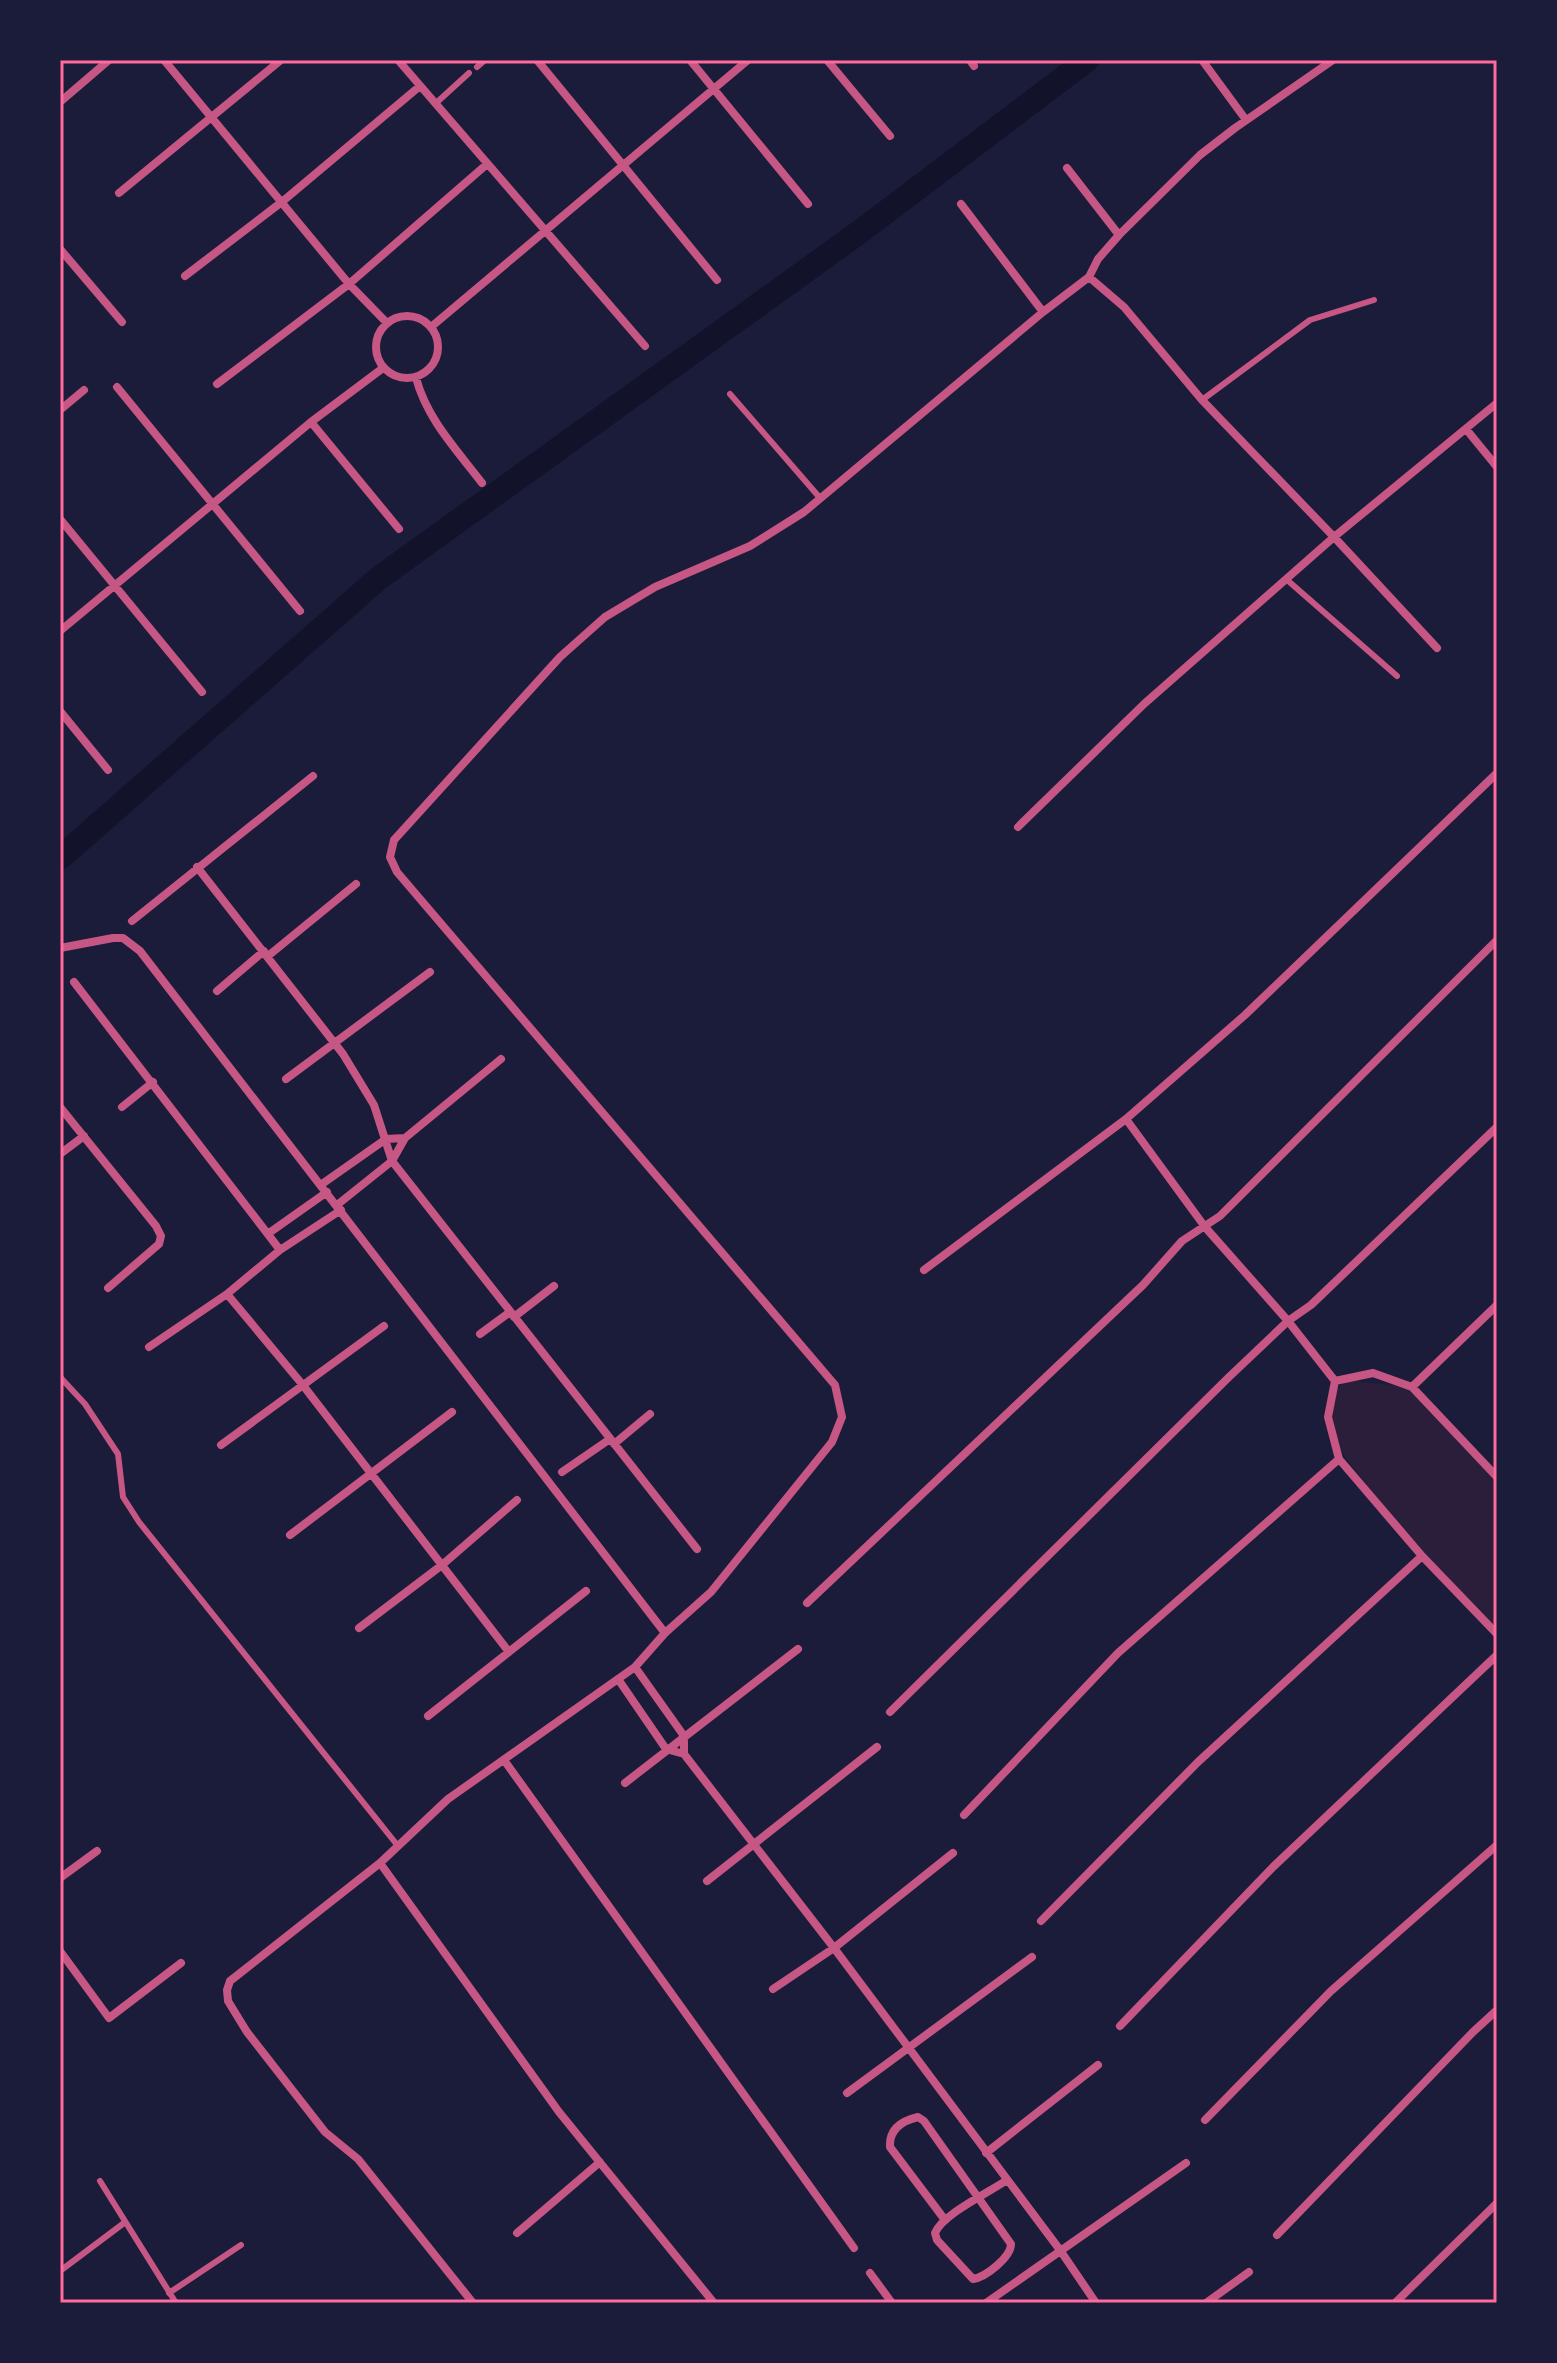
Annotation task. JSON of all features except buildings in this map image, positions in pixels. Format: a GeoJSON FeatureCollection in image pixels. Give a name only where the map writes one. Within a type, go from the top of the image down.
{"type":"FeatureCollection","features":[{"type":"Feature","properties":{"kind":"street"},"geometry":{"type":"LineString","coordinates":[[60,102],[109,60]]}},
{"type":"Feature","properties":{"kind":"street"},"geometry":{"type":"LineString","coordinates":[[164,60],[349,284],[387,323]]}},
{"type":"Feature","properties":{"kind":"street"},"geometry":{"type":"LineString","coordinates":[[119,193],[281,60]]}},
{"type":"Feature","properties":{"kind":"street"},"geometry":{"type":"LineString","coordinates":[[398,60],[645,346]]}},
{"type":"Feature","properties":{"kind":"street"},"geometry":{"type":"LineString","coordinates":[[537,60],[717,280]]}},
{"type":"Feature","properties":{"kind":"street"},"geometry":{"type":"LineString","coordinates":[[690,60],[808,204]]}},
{"type":"Feature","properties":{"kind":"street"},"geometry":{"type":"LineString","coordinates":[[431,327],[748,60]]}},
{"type":"Feature","properties":{"kind":"street"},"geometry":{"type":"LineString","coordinates":[[827,60],[890,136]]}},
{"type":"Feature","properties":{"kind":"street"},"geometry":{"type":"LineString","coordinates":[[1202,60],[1246,120]]}},
{"type":"Feature","properties":{"kind":"street"},"geometry":{"type":"LineString","coordinates":[[473,2303],[358,2159],[325,2132],[247,2032],[228,2001],[230,1981],[380,1863],[448,1799],[635,1667],[665,1633],[727,1575],[832,1442],[842,1417],[835,1385],[397,872],[390,857],[394,840],[560,657],[605,617],[655,587],[750,546],[804,512],[1089,277],[1098,259],[1119,235],[1200,155],[1333,60]]}},
{"type":"Feature","properties":{"kind":"street"},"geometry":{"type":"LineString","coordinates":[[185,276],[283,201],[420,86]]}},
{"type":"Feature","properties":{"kind":"street"},"geometry":{"type":"LineString","coordinates":[[217,384],[349,284],[486,165]]}},
{"type":"Feature","properties":{"kind":"street"},"geometry":{"type":"LineString","coordinates":[[1067,168],[1119,235]]}},
{"type":"Feature","properties":{"kind":"street"},"geometry":{"type":"LineString","coordinates":[[961,204],[1043,312]]}},
{"type":"Feature","properties":{"kind":"street"},"geometry":{"type":"LineString","coordinates":[[60,249],[122,322]]}},
{"type":"Feature","properties":{"kind":"street"},"geometry":{"type":"LineString","coordinates":[[1089,277],[1124,307],[1202,400],[1437,648]]}},
{"type":"Feature","properties":{"kind":"street"},"geometry":{"type":"LineString","coordinates":[[410,316],[422,319],[431,327],[437,338],[438,350],[435,362],[427,372],[416,378],[404,379],[392,376],[383,368],[377,357],[376,344],[379,332],[387,323],[398,317],[410,316]]}},
{"type":"Feature","properties":{"kind":"street"},"geometry":{"type":"LineString","coordinates":[[60,631],[311,422],[383,368]]}},
{"type":"Feature","properties":{"kind":"street"},"geometry":{"type":"LineString","coordinates":[[416,378],[422,400],[432,419],[482,483]]}},
{"type":"Feature","properties":{"kind":"street"},"geometry":{"type":"LineString","coordinates":[[117,387],[300,611]]}},
{"type":"Feature","properties":{"kind":"street"},"geometry":{"type":"LineString","coordinates":[[60,410],[84,390]]}},
{"type":"Feature","properties":{"kind":"street"},"geometry":{"type":"LineString","coordinates":[[1018,827],[1144,704],[1334,537],[1497,403]]}},
{"type":"Feature","properties":{"kind":"street"},"geometry":{"type":"LineString","coordinates":[[311,422],[399,529]]}},
{"type":"Feature","properties":{"kind":"street"},"geometry":{"type":"LineString","coordinates":[[1466,429],[1497,467]]}},
{"type":"Feature","properties":{"kind":"street"},"geometry":{"type":"LineString","coordinates":[[60,519],[202,692]]}},
{"type":"Feature","properties":{"kind":"street"},"geometry":{"type":"LineString","coordinates":[[60,711],[108,770]]}},
{"type":"Feature","properties":{"kind":"street"},"geometry":{"type":"LineString","coordinates":[[924,1270],[1126,1119],[1245,1015],[1496,774]]}},
{"type":"Feature","properties":{"kind":"street"},"geometry":{"type":"LineString","coordinates":[[132,921],[313,776]]}},
{"type":"Feature","properties":{"kind":"street"},"geometry":{"type":"LineString","coordinates":[[197,867],[335,1043],[374,1105],[392,1161],[697,1549]]}},
{"type":"Feature","properties":{"kind":"street"},"geometry":{"type":"LineString","coordinates":[[217,991],[356,884]]}},
{"type":"Feature","properties":{"kind":"street"},"geometry":{"type":"LineString","coordinates":[[60,948],[123,938],[140,951],[665,1633]]}},
{"type":"Feature","properties":{"kind":"street"},"geometry":{"type":"LineString","coordinates":[[807,1603],[1143,1285],[1182,1241],[1220,1216],[1497,940]]}},
{"type":"Feature","properties":{"kind":"street"},"geometry":{"type":"LineString","coordinates":[[286,1079],[430,972]]}},
{"type":"Feature","properties":{"kind":"street"},"geometry":{"type":"LineString","coordinates":[[74,982],[280,1250]]}},
{"type":"Feature","properties":{"kind":"street"},"geometry":{"type":"LineString","coordinates":[[149,1347],[227,1294],[280,1250],[339,1208],[392,1161],[405,1138],[501,1059]]}},
{"type":"Feature","properties":{"kind":"street"},"geometry":{"type":"LineString","coordinates":[[122,1107],[153,1082]]}},
{"type":"Feature","properties":{"kind":"street"},"geometry":{"type":"LineString","coordinates":[[60,1107],[161,1236],[159,1244],[108,1288]]}},
{"type":"Feature","properties":{"kind":"street"},"geometry":{"type":"LineString","coordinates":[[1126,1119],[1205,1227],[1288,1321],[1335,1381],[1328,1417],[1339,1459],[1422,1556],[1497,1634]]}},
{"type":"Feature","properties":{"kind":"street"},"geometry":{"type":"LineString","coordinates":[[890,1712],[1288,1321],[1311,1305],[1497,1127]]}},
{"type":"Feature","properties":{"kind":"street"},"geometry":{"type":"LineString","coordinates":[[60,1154],[84,1136]]}},
{"type":"Feature","properties":{"kind":"street"},"geometry":{"type":"LineString","coordinates":[[269,1233],[386,1139],[405,1138]]}},
{"type":"Feature","properties":{"kind":"street"},"geometry":{"type":"LineString","coordinates":[[480,1334],[554,1286]]}},
{"type":"Feature","properties":{"kind":"street"},"geometry":{"type":"LineString","coordinates":[[227,1294],[302,1384],[509,1652]]}},
{"type":"Feature","properties":{"kind":"street"},"geometry":{"type":"LineString","coordinates":[[1412,1387],[1497,1305]]}},
{"type":"Feature","properties":{"kind":"street"},"geometry":{"type":"LineString","coordinates":[[221,1445],[384,1326]]}},
{"type":"Feature","properties":{"kind":"street"},"geometry":{"type":"LineString","coordinates":[[1335,1381],[1373,1373],[1412,1387],[1497,1477]]}},
{"type":"Feature","properties":{"kind":"street"},"geometry":{"type":"LineString","coordinates":[[290,1535],[452,1412]]}},
{"type":"Feature","properties":{"kind":"street"},"geometry":{"type":"LineString","coordinates":[[562,1472],[650,1414]]}},
{"type":"Feature","properties":{"kind":"street"},"geometry":{"type":"LineString","coordinates":[[964,1815],[1118,1653],[1339,1459]]}},
{"type":"Feature","properties":{"kind":"street"},"geometry":{"type":"LineString","coordinates":[[359,1628],[442,1565],[517,1500]]}},
{"type":"Feature","properties":{"kind":"street"},"geometry":{"type":"LineString","coordinates":[[1041,1921],[1198,1762],[1422,1556]]}},
{"type":"Feature","properties":{"kind":"street"},"geometry":{"type":"LineString","coordinates":[[428,1716],[586,1591]]}},
{"type":"Feature","properties":{"kind":"street"},"geometry":{"type":"LineString","coordinates":[[625,1783],[798,1649]]}},
{"type":"Feature","properties":{"kind":"street"},"geometry":{"type":"LineString","coordinates":[[1120,2026],[1273,1867],[1497,1655]]}},
{"type":"Feature","properties":{"kind":"street"},"geometry":{"type":"LineString","coordinates":[[635,1667],[684,1736],[684,1754]]}},
{"type":"Feature","properties":{"kind":"street"},"geometry":{"type":"LineString","coordinates":[[618,1679],[666,1749],[684,1754],[834,1948],[1060,2250],[1096,2303]]}},
{"type":"Feature","properties":{"kind":"street"},"geometry":{"type":"LineString","coordinates":[[707,1881],[877,1747]]}},
{"type":"Feature","properties":{"kind":"street"},"geometry":{"type":"LineString","coordinates":[[504,1760],[854,2248]]}},
{"type":"Feature","properties":{"kind":"street"},"geometry":{"type":"LineString","coordinates":[[1205,2120],[1331,1991],[1497,1845]]}},
{"type":"Feature","properties":{"kind":"street"},"geometry":{"type":"LineString","coordinates":[[60,1878],[97,1851]]}},
{"type":"Feature","properties":{"kind":"street"},"geometry":{"type":"LineString","coordinates":[[773,1989],[834,1948],[953,1853]]}},
{"type":"Feature","properties":{"kind":"street"},"geometry":{"type":"LineString","coordinates":[[380,1863],[559,2112],[714,2303]]}},
{"type":"Feature","properties":{"kind":"street"},"geometry":{"type":"LineString","coordinates":[[60,1951],[109,2018],[181,1963]]}},
{"type":"Feature","properties":{"kind":"street"},"geometry":{"type":"LineString","coordinates":[[847,2093],[1032,1957]]}},
{"type":"Feature","properties":{"kind":"street"},"geometry":{"type":"LineString","coordinates":[[1277,2235],[1497,2010]]}},
{"type":"Feature","properties":{"kind":"street"},"geometry":{"type":"LineString","coordinates":[[986,2153],[1098,2065]]}},
{"type":"Feature","properties":{"kind":"street"},"geometry":{"type":"LineString","coordinates":[[945,2220],[890,2147],[890,2136],[896,2127],[918,2117],[924,2121],[979,2199],[1012,2248],[980,2278],[973,2279],[937,2240],[935,2233],[945,2220],[979,2199],[1007,2180]]}},
{"type":"Feature","properties":{"kind":"street"},"geometry":{"type":"LineString","coordinates":[[517,2233],[600,2162]]}},
{"type":"Feature","properties":{"kind":"street"},"geometry":{"type":"LineString","coordinates":[[986,2303],[1186,2163]]}},
{"type":"Feature","properties":{"kind":"street"},"geometry":{"type":"LineString","coordinates":[[1395,2303],[1497,2203]]}},
{"type":"Feature","properties":{"kind":"street"},"geometry":{"type":"LineString","coordinates":[[1206,2303],[1249,2272]]}},
{"type":"Feature","properties":{"kind":"street"},"geometry":{"type":"LineString","coordinates":[[870,2273],[892,2303]]}},
{"type":"Feature","properties":{"kind":"lane"},"geometry":{"type":"LineString","coordinates":[[477,67],[485,60]]}},
{"type":"Feature","properties":{"kind":"lane"},"geometry":{"type":"LineString","coordinates":[[435,104],[469,73]]}},
{"type":"Feature","properties":{"kind":"lane"},"geometry":{"type":"LineString","coordinates":[[1202,400],[1310,320],[1374,300]]}},
{"type":"Feature","properties":{"kind":"lane"},"geometry":{"type":"LineString","coordinates":[[730,394],[820,498]]}},
{"type":"Feature","properties":{"kind":"lane"},"geometry":{"type":"LineString","coordinates":[[1286,579],[1397,676]]}},
{"type":"Feature","properties":{"kind":"lane"},"geometry":{"type":"LineString","coordinates":[[60,1377],[85,1404],[118,1454],[123,1497],[139,1522],[398,1846]]}},
{"type":"Feature","properties":{"kind":"lane"},"geometry":{"type":"LineString","coordinates":[[100,2181],[176,2303]]}},
{"type":"Feature","properties":{"kind":"lane"},"geometry":{"type":"LineString","coordinates":[[60,2271],[124,2223]]}},
{"type":"Feature","properties":{"kind":"lane"},"geometry":{"type":"LineString","coordinates":[[169,2293],[241,2245]]}},
{"type":"Feature","properties":{"kind":"shaded area"},"geometry":{"type":"Polygon","coordinates":[[[1345,1380],[1412,1387],[1497,1478],[1497,1634],[1422,1556],[1343,1454],[1328,1417],[1332,1395],[1345,1380]]]}},
{"type":"Feature","properties":{"kind":"waterway"},"geometry":{"type":"LineString","coordinates":[[60,858],[379,578],[861,231],[1087,60]]}}]}
